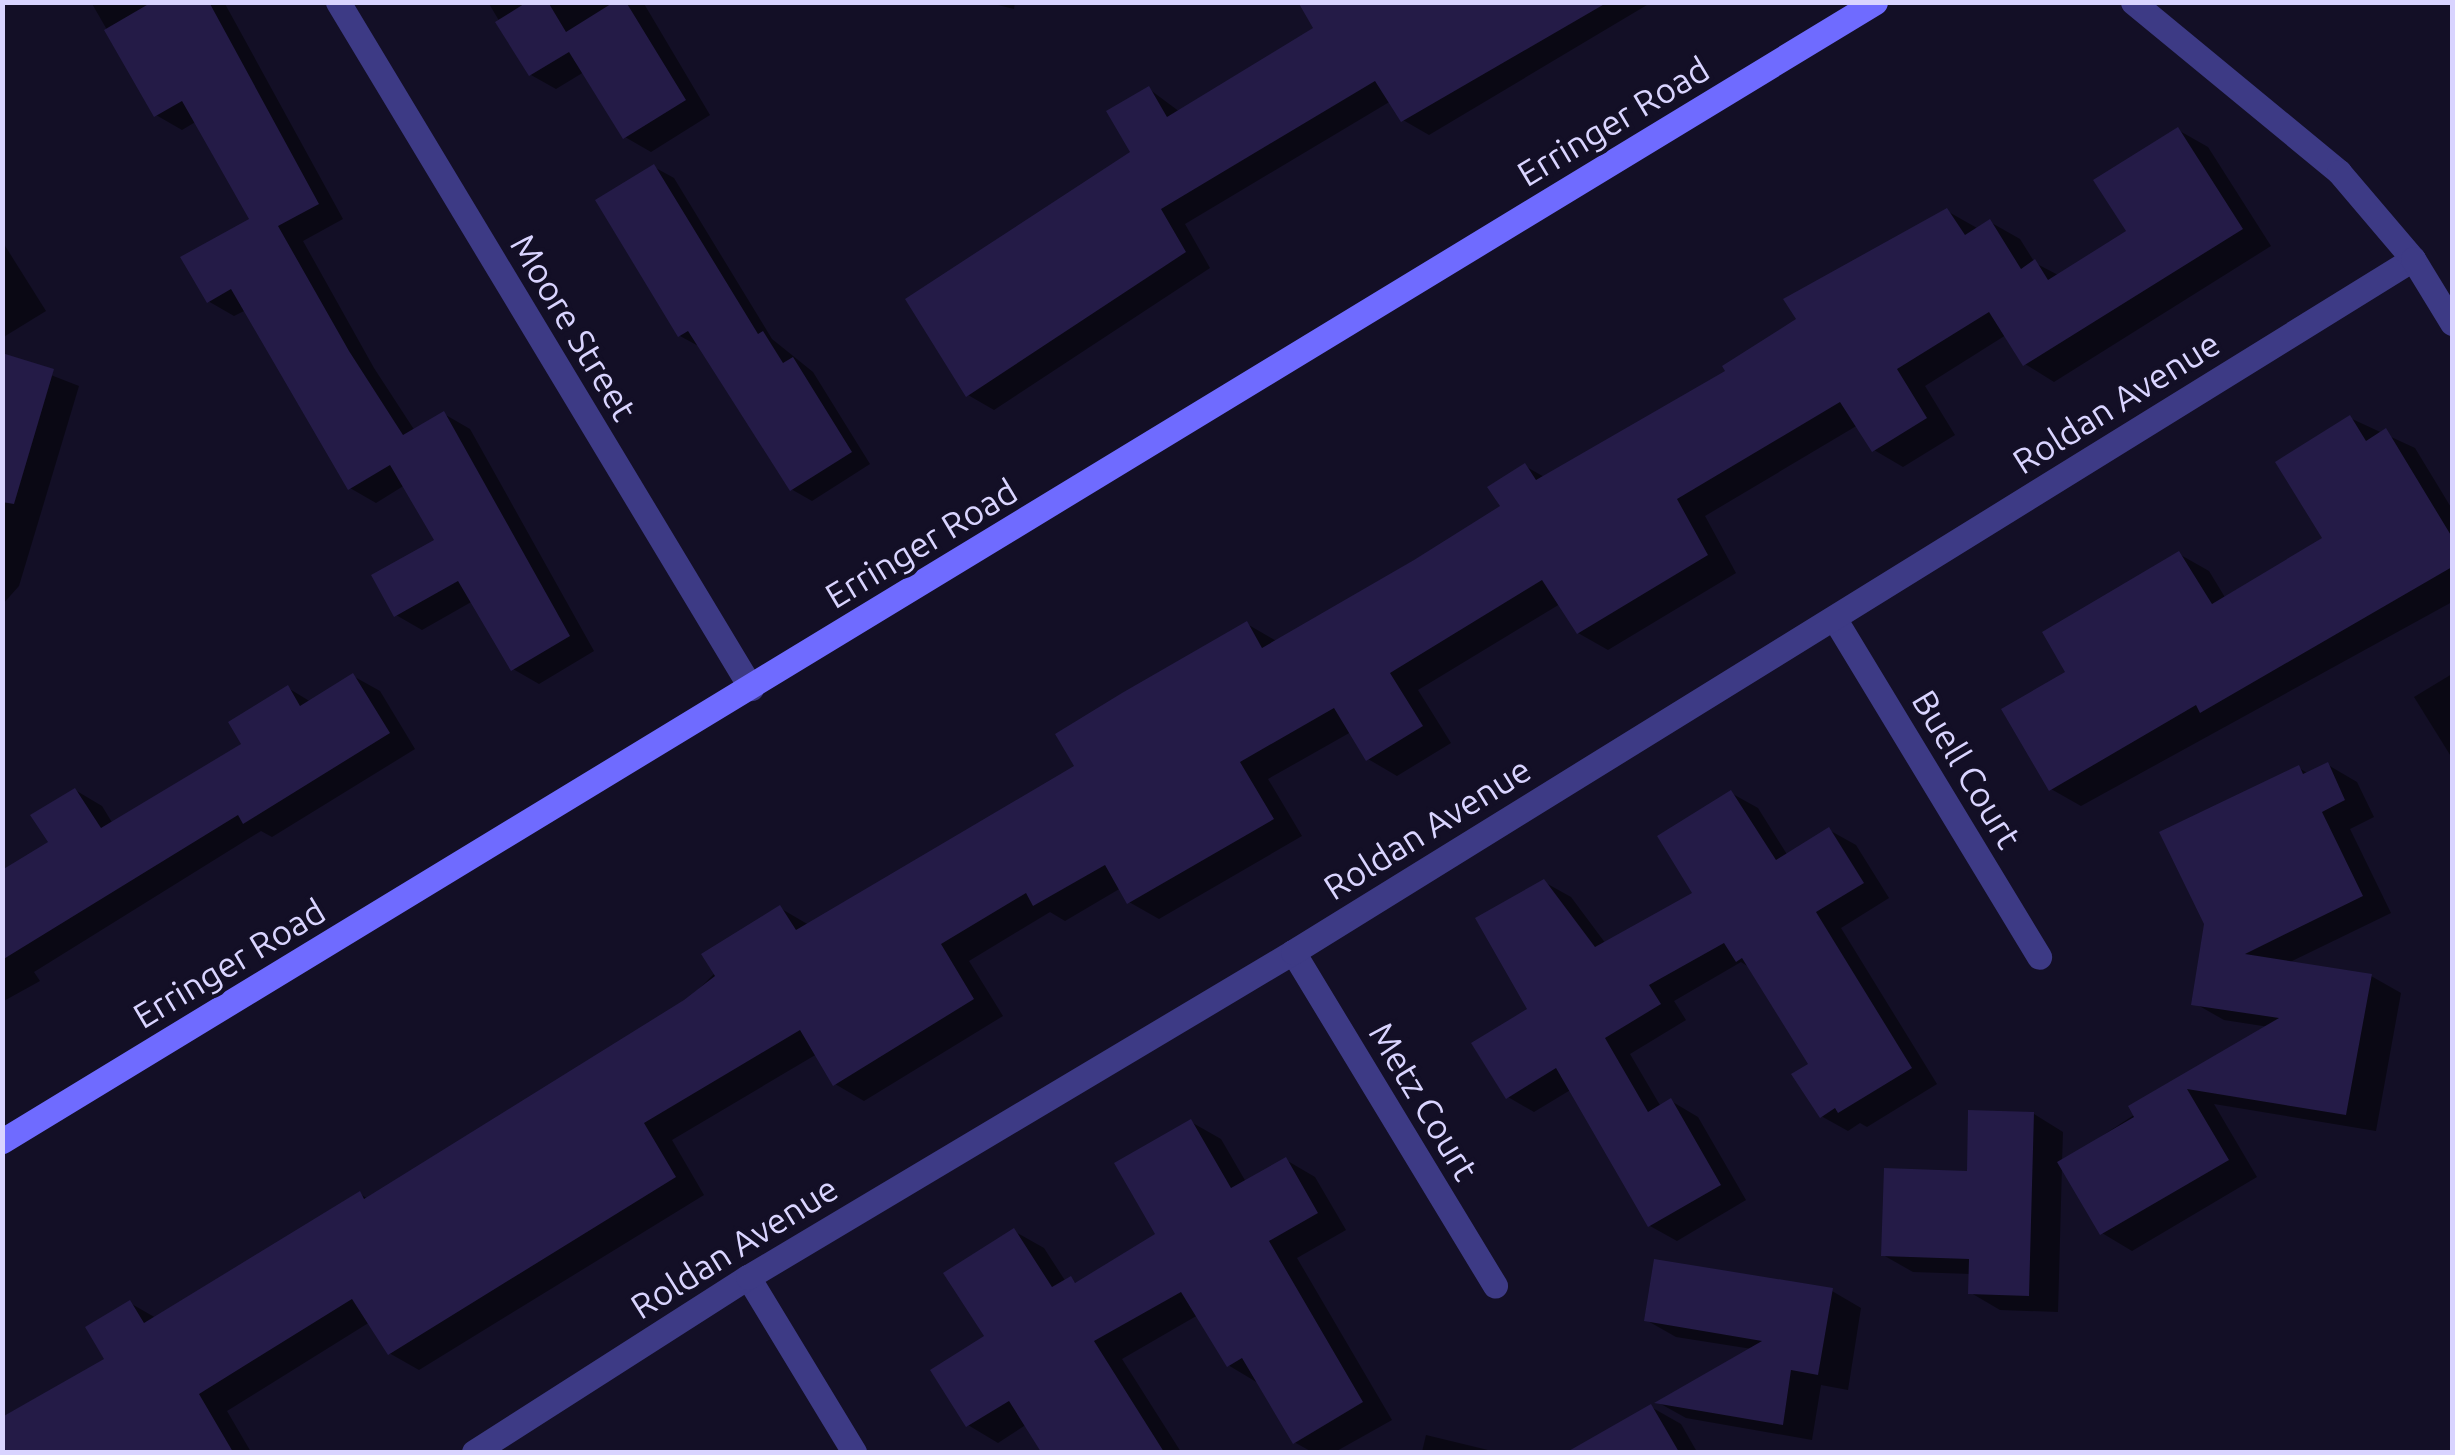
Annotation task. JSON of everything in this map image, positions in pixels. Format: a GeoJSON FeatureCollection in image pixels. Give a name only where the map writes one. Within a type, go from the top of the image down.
{"type":"FeatureCollection","features":[{"type":"Feature","properties":{"kind":"main road","name":"Erringer Road"},"geometry":{"type":"LineString","coordinates":[[2,1141],[1874,2]]}},
{"type":"Feature","properties":{"kind":"street","name":"Moore Street"},"geometry":{"type":"LineString","coordinates":[[338,2],[751,688]]}},
{"type":"Feature","properties":{"kind":"street"},"geometry":{"type":"LineString","coordinates":[[2133,2],[2339,172],[2413,258],[2452,323]]}},
{"type":"Feature","properties":{"kind":"street","name":"Roldan Avenue"},"geometry":{"type":"LineString","coordinates":[[474,1452],[748,1277],[1293,952],[2413,258]]}},
{"type":"Feature","properties":{"kind":"street","name":"Buell Court"},"geometry":{"type":"LineString","coordinates":[[1834,618],[2039,957]]}},
{"type":"Feature","properties":{"kind":"street","name":"Metz Court"},"geometry":{"type":"LineString","coordinates":[[1293,952],[1495,1286]]}},
{"type":"Feature","properties":{"kind":"street"},"geometry":{"type":"LineString","coordinates":[[748,1277],[854,1452]]}},
{"type":"Feature","properties":{"kind":"building"},"geometry":{"type":"Polygon","coordinates":[[[152,2],[209,2],[319,204],[278,226],[349,351],[403,435],[444,411],[570,636],[511,671],[458,581],[394,617],[371,575],[434,540],[390,465],[348,490],[231,289],[207,303],[180,257],[249,219],[182,101],[154,117],[104,30],[152,2]]]}},
{"type":"Feature","properties":{"kind":"building"},"geometry":{"type":"Polygon","coordinates":[[[527,2],[548,2],[566,32],[614,2],[626,2],[686,100],[623,139],[569,52],[529,76],[495,22],[527,2]]]}},
{"type":"Feature","properties":{"kind":"building"},"geometry":{"type":"Polygon","coordinates":[[[1298,2],[1608,2],[1401,122],[1375,81],[1161,209],[1186,252],[966,397],[905,299],[1130,152],[1106,111],[1149,86],[1167,117],[1313,28],[1298,2]]]}},
{"type":"Feature","properties":{"kind":"building"},"geometry":{"type":"Polygon","coordinates":[[[2178,127],[2243,229],[2023,366],[1989,312],[1897,369],[1927,418],[1872,452],[1840,402],[1677,499],[1708,555],[1577,634],[1542,580],[1390,673],[1423,726],[1366,761],[1334,708],[1240,762],[1274,819],[1127,904],[1105,865],[1033,906],[1026,893],[941,944],[974,999],[833,1086],[800,1030],[644,1123],[676,1177],[388,1355],[352,1299],[199,1394],[233,1452],[2,1452],[2,1417],[104,1359],[85,1327],[130,1300],[144,1323],[360,1191],[364,1199],[684,1000],[715,976],[701,954],[780,905],[796,930],[1074,766],[1055,734],[1122,693],[1247,621],[1262,648],[1414,560],[1500,506],[1487,487],[1525,463],[1536,480],[1725,371],[1722,366],[1796,319],[1783,299],[1947,208],[1965,235],[1990,219],[2021,269],[2035,259],[2048,280],[2126,231],[2093,180],[2178,127]]]}},
{"type":"Feature","properties":{"kind":"building"},"geometry":{"type":"Polygon","coordinates":[[[654,164],[758,334],[763,331],[783,363],[793,357],[852,452],[790,491],[688,331],[678,337],[595,200],[654,164]]]}},
{"type":"Feature","properties":{"kind":"building"},"geometry":{"type":"Polygon","coordinates":[[[2,353],[54,369],[14,504],[2,502],[2,353]]]}},
{"type":"Feature","properties":{"kind":"building"},"geometry":{"type":"Polygon","coordinates":[[[2350,415],[2366,441],[2386,428],[2452,537],[2452,567],[2200,713],[2196,705],[2049,791],[2001,709],[2065,672],[2042,632],[2179,551],[2212,604],[2322,538],[2275,462],[2350,415]]]}},
{"type":"Feature","properties":{"kind":"building"},"geometry":{"type":"Polygon","coordinates":[[[353,673],[390,733],[243,824],[238,815],[2,960],[2,870],[48,842],[30,815],[75,788],[101,828],[241,744],[228,722],[288,685],[300,706],[353,673]]]}},
{"type":"Feature","properties":{"kind":"building"},"geometry":{"type":"Polygon","coordinates":[[[2328,762],[2345,800],[2322,812],[2363,896],[2245,954],[2372,974],[2346,1115],[2187,1089],[2229,1160],[2100,1235],[2057,1162],[2134,1117],[2128,1106],[2279,1018],[2191,1005],[2204,924],[2159,832],[2299,765],[2303,774],[2328,762]]]}},
{"type":"Feature","properties":{"kind":"building"},"geometry":{"type":"Polygon","coordinates":[[[1731,790],[1776,860],[1829,827],[1864,883],[1816,912],[1912,1068],[1838,1113],[1835,1108],[1820,1118],[1791,1074],[1808,1064],[1742,958],[1736,962],[1724,943],[1649,985],[1661,1004],[1605,1038],[1648,1112],[1671,1098],[1721,1185],[1648,1227],[1556,1068],[1506,1099],[1471,1043],[1527,1009],[1475,918],[1544,879],[1595,947],[1692,893],[1657,836],[1731,790]]]}},
{"type":"Feature","properties":{"kind":"building"},"geometry":{"type":"Polygon","coordinates":[[[1968,1110],[2034,1112],[2029,1296],[1968,1294],[1969,1259],[1881,1256],[1884,1168],[1967,1171],[1968,1110]]]}},
{"type":"Feature","properties":{"kind":"building"},"geometry":{"type":"Polygon","coordinates":[[[1191,1119],[1231,1188],[1286,1157],[1318,1213],[1269,1241],[1363,1402],[1293,1444],[1242,1358],[1227,1367],[1181,1292],[1094,1341],[1164,1452],[1041,1452],[1009,1401],[966,1427],[930,1370],[984,1336],[943,1273],[1014,1228],[1052,1287],[1071,1276],[1075,1283],[1155,1234],[1114,1163],[1191,1119]]]}},
{"type":"Feature","properties":{"kind":"building"},"geometry":{"type":"Polygon","coordinates":[[[1654,1259],[1833,1288],[1818,1375],[1791,1370],[1783,1425],[1654,1403],[1762,1341],[1644,1321],[1654,1259]]]}},
{"type":"Feature","properties":{"kind":"building"},"geometry":{"type":"Polygon","coordinates":[[[1651,1404],[1679,1452],[1567,1452],[1651,1404]]]}}]}
